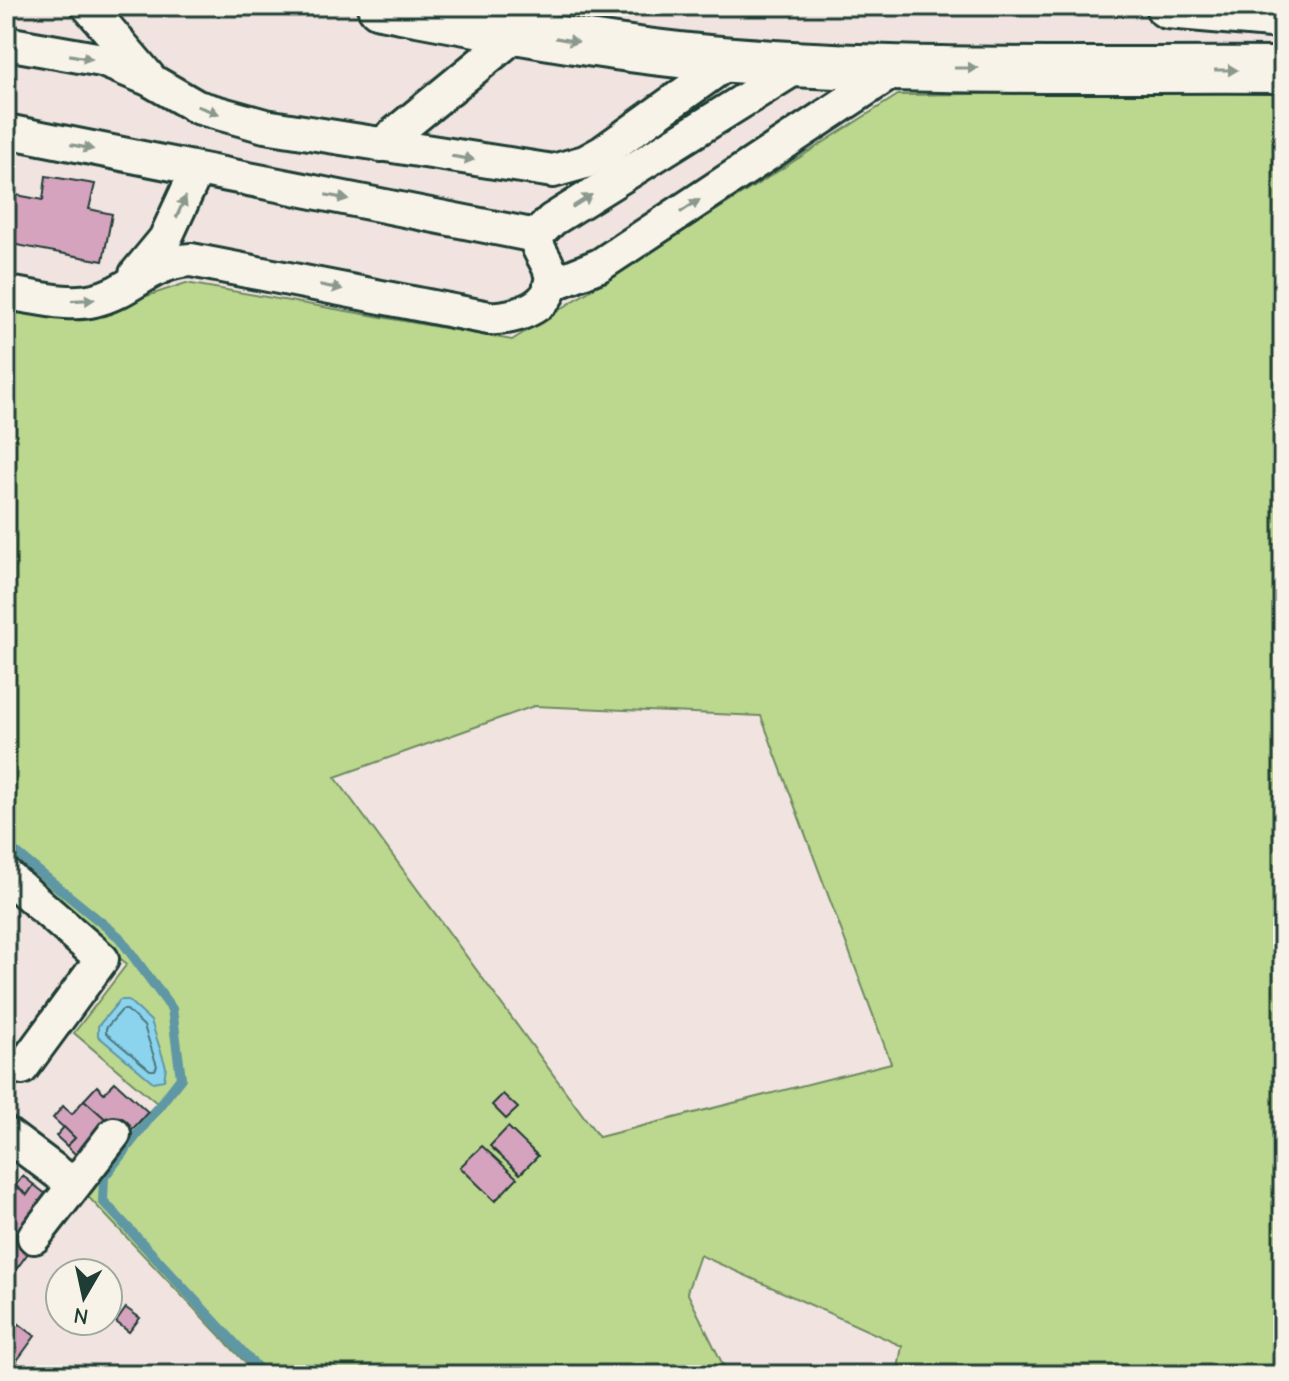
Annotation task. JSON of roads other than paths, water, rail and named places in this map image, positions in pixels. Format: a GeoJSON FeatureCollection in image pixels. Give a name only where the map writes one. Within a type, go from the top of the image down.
{"type":"FeatureCollection","features":[{"type":"Feature","properties":{"kind":"highway"},"geometry":{"type":"LineString","coordinates":[[380,6],[582,42],[731,60],[898,68],[1283,70]]}},
{"type":"Feature","properties":{"kind":"highway"},"geometry":{"type":"LineString","coordinates":[[1168,6],[1283,16]]}},
{"type":"Feature","properties":{"kind":"street"},"geometry":{"type":"LineString","coordinates":[[88,6],[152,81]]}},
{"type":"Feature","properties":{"kind":"street"},"geometry":{"type":"LineString","coordinates":[[381,145],[520,31]]}},
{"type":"Feature","properties":{"kind":"street"},"geometry":{"type":"LineString","coordinates":[[6,43],[102,60],[133,70],[197,107],[233,118],[381,145],[553,171],[568,168],[603,152],[731,60]]}},
{"type":"Feature","properties":{"kind":"street"},"geometry":{"type":"LineString","coordinates":[[536,236],[552,220],[802,64]]}},
{"type":"Feature","properties":{"kind":"street"},"geometry":{"type":"LineString","coordinates":[[550,285],[600,265],[898,68]]}},
{"type":"Feature","properties":{"kind":"street"},"geometry":{"type":"LineString","coordinates":[[6,131],[536,236]]}},
{"type":"Feature","properties":{"kind":"street"},"geometry":{"type":"LineString","coordinates":[[126,285],[165,239],[197,170]]}},
{"type":"Feature","properties":{"kind":"street"},"geometry":{"type":"LineString","coordinates":[[6,293],[84,302],[104,297],[164,264],[191,260],[500,319],[521,315],[546,294],[550,285],[551,275],[537,246],[536,236]]}},
{"type":"Feature","properties":{"kind":"street"},"geometry":{"type":"LineString","coordinates":[[6,875],[102,959],[11,1071]]}},
{"type":"Feature","properties":{"kind":"street"},"geometry":{"type":"LineString","coordinates":[[6,1134],[74,1185]]}},
{"type":"Feature","properties":{"kind":"street"},"geometry":{"type":"LineString","coordinates":[[34,1237],[114,1134]]}},
{"type":"Feature","properties":{"kind":"water"},"geometry":{"type":"Polygon","coordinates":[[[120,1000],[128,1000],[151,1021],[166,1067],[164,1080],[153,1082],[98,1036],[98,1026],[120,1000]]]}},
{"type":"Feature","properties":{"kind":"waterway"},"geometry":{"type":"LineString","coordinates":[[6,845],[119,937],[172,1009],[181,1078],[104,1177],[103,1201],[264,1375]]}}]}
